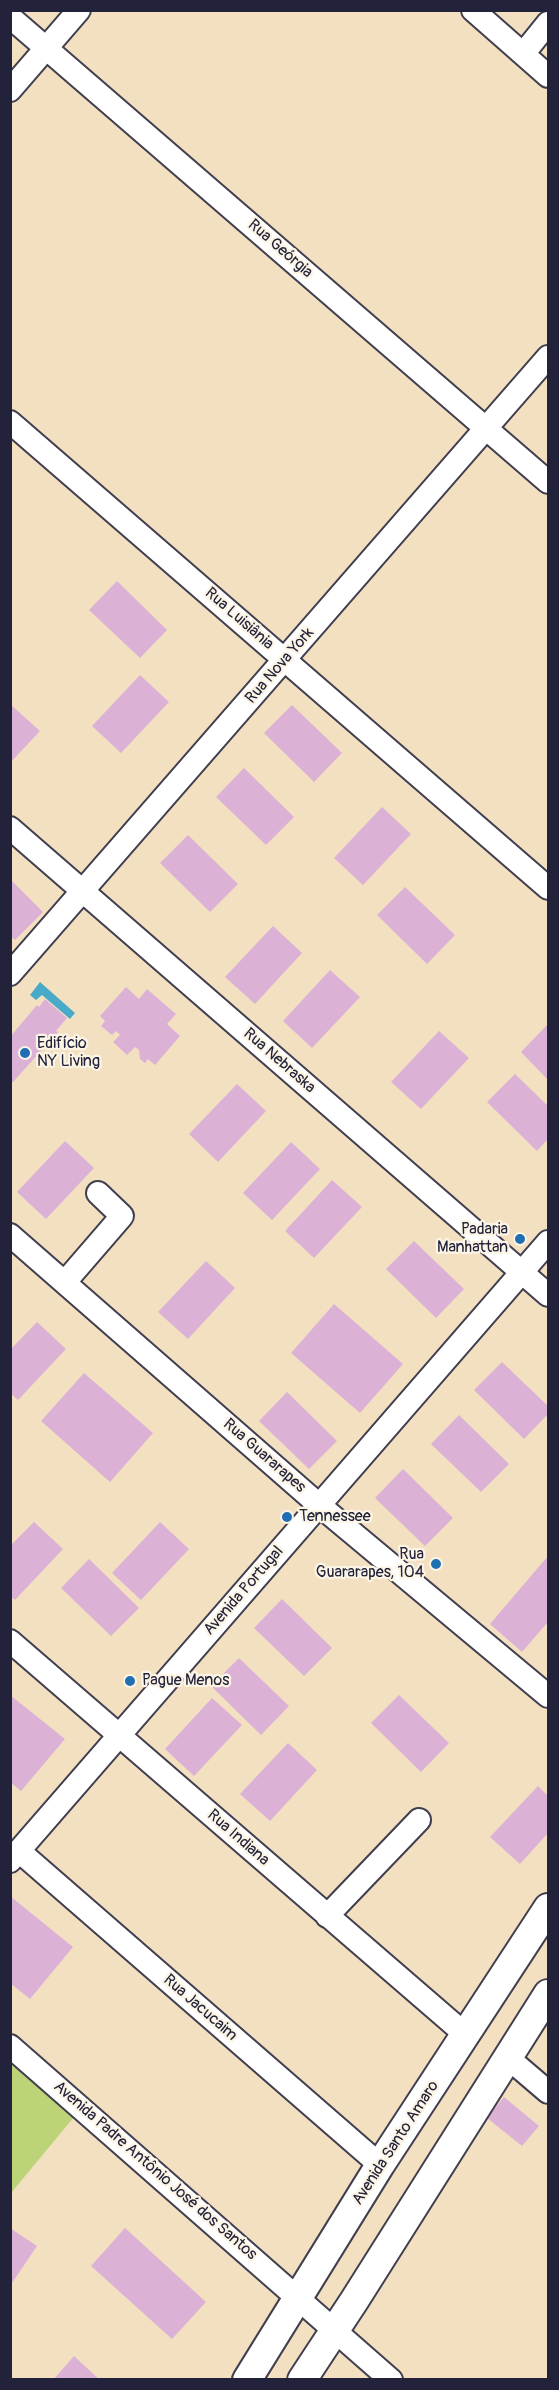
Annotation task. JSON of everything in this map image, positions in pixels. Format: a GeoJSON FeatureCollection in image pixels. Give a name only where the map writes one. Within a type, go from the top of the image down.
{"type":"FeatureCollection","features":[{"type":"Feature","properties":{"kind":"main road","name":"Avenida Santo Amaro"},"geometry":{"type":"LineString","coordinates":[[247,2379],[381,2165],[549,1908]]}},
{"type":"Feature","properties":{"kind":"main road"},"geometry":{"type":"LineString","coordinates":[[302,2379],[549,1994]]}},
{"type":"Feature","properties":{"kind":"street"},"geometry":{"type":"LineString","coordinates":[[10,90],[79,10]]}},
{"type":"Feature","properties":{"kind":"street"},"geometry":{"type":"LineString","coordinates":[[473,10],[549,76]]}},
{"type":"Feature","properties":{"kind":"street","name":"Rua Geórgia"},"geometry":{"type":"LineString","coordinates":[[10,17],[549,482]]}},
{"type":"Feature","properties":{"kind":"street"},"geometry":{"type":"LineString","coordinates":[[523,54],[549,23]]}},
{"type":"Feature","properties":{"kind":"street","name":"Rua Nova York"},"geometry":{"type":"LineString","coordinates":[[10,974],[549,357]]}},
{"type":"Feature","properties":{"kind":"street","name":"Rua Luisiânia"},"geometry":{"type":"LineString","coordinates":[[10,422],[549,888]]}},
{"type":"Feature","properties":{"kind":"street","name":"Rua Nebraska"},"geometry":{"type":"LineString","coordinates":[[10,828],[549,1295]]}},
{"type":"Feature","properties":{"kind":"street"},"geometry":{"type":"LineString","coordinates":[[65,1282],[122,1216],[98,1193]]}},
{"type":"Feature","properties":{"kind":"street","name":"Rua Guararapes"},"geometry":{"type":"LineString","coordinates":[[10,1235],[319,1505],[549,1695]]}},
{"type":"Feature","properties":{"kind":"street","name":"Avenida Portugal"},"geometry":{"type":"LineString","coordinates":[[15,1856],[549,1242]]}},
{"type":"Feature","properties":{"kind":"street","name":"Rua Indiana"},"geometry":{"type":"LineString","coordinates":[[10,1641],[466,2035]]}},
{"type":"Feature","properties":{"kind":"street"},"geometry":{"type":"LineString","coordinates":[[327,1916],[419,1820]]}},
{"type":"Feature","properties":{"kind":"street","name":"Rua Jacucaim"},"geometry":{"type":"LineString","coordinates":[[15,1856],[381,2165]]}},
{"type":"Feature","properties":{"kind":"street","name":"Avenida Padre Antônio José dos Santos"},"geometry":{"type":"LineString","coordinates":[[10,2046],[391,2379]]}},
{"type":"Feature","properties":{"kind":"street"},"geometry":{"type":"LineString","coordinates":[[507,2057],[549,2092]]}},
{"type":"Feature","properties":{"kind":"green space"},"geometry":{"type":"Polygon","coordinates":[[[11,2063],[74,2117],[11,2193],[11,2063]]]}},
{"type":"Feature","properties":{"kind":"water"},"geometry":{"type":"Polygon","coordinates":[[[40,982],[75,1013],[70,1019],[42,995],[36,1000],[30,995],[40,982]]]}},
{"type":"Feature","properties":{"kind":"building"},"geometry":{"type":"Polygon","coordinates":[[[117,581],[167,630],[140,658],[89,610],[117,581]]]}},
{"type":"Feature","properties":{"kind":"building"},"geometry":{"type":"Polygon","coordinates":[[[140,675],[169,702],[121,753],[92,726],[140,675]]]}},
{"type":"Feature","properties":{"kind":"building"},"geometry":{"type":"Polygon","coordinates":[[[10,704],[40,731],[10,763],[10,704]]]}},
{"type":"Feature","properties":{"kind":"building"},"geometry":{"type":"Polygon","coordinates":[[[292,705],[342,753],[314,782],[264,733],[292,705]]]}},
{"type":"Feature","properties":{"kind":"building"},"geometry":{"type":"Polygon","coordinates":[[[244,768],[294,817],[266,845],[216,797],[244,768]]]}},
{"type":"Feature","properties":{"kind":"building"},"geometry":{"type":"Polygon","coordinates":[[[382,807],[411,834],[363,885],[334,858],[382,807]]]}},
{"type":"Feature","properties":{"kind":"building"},"geometry":{"type":"Polygon","coordinates":[[[188,835],[238,884],[210,912],[160,863],[188,835]]]}},
{"type":"Feature","properties":{"kind":"building"},"geometry":{"type":"Polygon","coordinates":[[[10,879],[43,912],[15,940],[10,936],[10,879]]]}},
{"type":"Feature","properties":{"kind":"building"},"geometry":{"type":"Polygon","coordinates":[[[405,887],[455,935],[427,964],[377,915],[405,887]]]}},
{"type":"Feature","properties":{"kind":"building"},"geometry":{"type":"Polygon","coordinates":[[[273,926],[302,953],[255,1004],[225,977],[273,926]]]}},
{"type":"Feature","properties":{"kind":"building"},"geometry":{"type":"Polygon","coordinates":[[[330,970],[360,997],[312,1048],[283,1021],[330,970]]]}},
{"type":"Feature","properties":{"kind":"building"},"geometry":{"type":"Polygon","coordinates":[[[126,987],[139,999],[147,989],[176,1014],[167,1024],[180,1036],[155,1065],[148,1059],[145,1063],[140,1059],[139,1050],[135,1047],[127,1055],[113,1042],[120,1035],[116,1031],[112,1035],[101,1026],[105,1021],[100,1016],[126,987]]]}},
{"type":"Feature","properties":{"kind":"building","name":"Edifício NY Living"},"geometry":{"type":"Polygon","coordinates":[[[45,999],[67,1018],[56,1031],[58,1032],[13,1082],[10,1081],[10,1037],[37,1005],[39,1007],[45,999]]]}},
{"type":"Feature","properties":{"kind":"building"},"geometry":{"type":"Polygon","coordinates":[[[548,1024],[548,1080],[521,1052],[548,1024]]]}},
{"type":"Feature","properties":{"kind":"building"},"geometry":{"type":"Polygon","coordinates":[[[439,1031],[469,1058],[421,1109],[391,1082],[439,1031]]]}},
{"type":"Feature","properties":{"kind":"building"},"geometry":{"type":"Polygon","coordinates":[[[515,1074],[548,1106],[548,1139],[537,1151],[487,1102],[515,1074]]]}},
{"type":"Feature","properties":{"kind":"building"},"geometry":{"type":"Polygon","coordinates":[[[237,1084],[266,1111],[218,1162],[189,1134],[237,1084]]]}},
{"type":"Feature","properties":{"kind":"building"},"geometry":{"type":"Polygon","coordinates":[[[65,1141],[94,1168],[46,1219],[17,1192],[65,1141]]]}},
{"type":"Feature","properties":{"kind":"building"},"geometry":{"type":"Polygon","coordinates":[[[291,1142],[320,1169],[272,1220],[243,1193],[291,1142]]]}},
{"type":"Feature","properties":{"kind":"building"},"geometry":{"type":"Polygon","coordinates":[[[332,1180],[362,1207],[314,1258],[285,1231],[332,1180]]]}},
{"type":"Feature","properties":{"kind":"building"},"geometry":{"type":"Polygon","coordinates":[[[414,1241],[464,1289],[436,1318],[386,1269],[414,1241]]]}},
{"type":"Feature","properties":{"kind":"building"},"geometry":{"type":"Polygon","coordinates":[[[206,1261],[235,1288],[188,1339],[158,1312],[206,1261]]]}},
{"type":"Feature","properties":{"kind":"building"},"geometry":{"type":"Polygon","coordinates":[[[334,1304],[403,1364],[360,1413],[291,1353],[334,1304]]]}},
{"type":"Feature","properties":{"kind":"building"},"geometry":{"type":"Polygon","coordinates":[[[37,1322],[66,1349],[18,1400],[10,1393],[10,1350],[37,1322]]]}},
{"type":"Feature","properties":{"kind":"building"},"geometry":{"type":"Polygon","coordinates":[[[502,1362],[548,1406],[548,1414],[524,1439],[474,1390],[502,1362]]]}},
{"type":"Feature","properties":{"kind":"building"},"geometry":{"type":"Polygon","coordinates":[[[84,1373],[153,1433],[110,1482],[41,1421],[84,1373]]]}},
{"type":"Feature","properties":{"kind":"building"},"geometry":{"type":"Polygon","coordinates":[[[287,1392],[337,1441],[309,1469],[259,1421],[287,1392]]]}},
{"type":"Feature","properties":{"kind":"building"},"geometry":{"type":"Polygon","coordinates":[[[459,1415],[509,1464],[481,1492],[431,1444],[459,1415]]]}},
{"type":"Feature","properties":{"kind":"building"},"geometry":{"type":"Polygon","coordinates":[[[403,1469],[453,1518],[425,1546],[375,1498],[403,1469]]]}},
{"type":"Feature","properties":{"kind":"building"},"geometry":{"type":"Polygon","coordinates":[[[34,1522],[63,1549],[15,1600],[10,1596],[10,1546],[34,1522]]]}},
{"type":"Feature","properties":{"kind":"building"},"geometry":{"type":"Polygon","coordinates":[[[160,1522],[189,1549],[141,1600],[112,1573],[160,1522]]]}},
{"type":"Feature","properties":{"kind":"building"},"geometry":{"type":"Polygon","coordinates":[[[548,1556],[548,1622],[522,1652],[490,1624],[548,1556]]]}},
{"type":"Feature","properties":{"kind":"building"},"geometry":{"type":"Polygon","coordinates":[[[89,1559],[139,1608],[111,1636],[61,1588],[89,1559]]]}},
{"type":"Feature","properties":{"kind":"building"},"geometry":{"type":"Polygon","coordinates":[[[282,1599],[332,1648],[304,1676],[254,1628],[282,1599]]]}},
{"type":"Feature","properties":{"kind":"building"},"geometry":{"type":"Polygon","coordinates":[[[239,1658],[289,1706],[261,1735],[211,1686],[239,1658]]]}},
{"type":"Feature","properties":{"kind":"building"},"geometry":{"type":"Polygon","coordinates":[[[10,1695],[65,1739],[21,1791],[10,1782],[10,1695]]]}},
{"type":"Feature","properties":{"kind":"building"},"geometry":{"type":"Polygon","coordinates":[[[399,1695],[449,1743],[421,1772],[371,1723],[399,1695]]]}},
{"type":"Feature","properties":{"kind":"building"},"geometry":{"type":"Polygon","coordinates":[[[212,1698],[242,1725],[194,1776],[165,1749],[212,1698]]]}},
{"type":"Feature","properties":{"kind":"building"},"geometry":{"type":"Polygon","coordinates":[[[288,1743],[317,1770],[270,1821],[240,1794],[288,1743]]]}},
{"type":"Feature","properties":{"kind":"building"},"geometry":{"type":"Polygon","coordinates":[[[538,1786],[548,1796],[548,1833],[520,1864],[490,1837],[538,1786]]]}},
{"type":"Feature","properties":{"kind":"building"},"geometry":{"type":"Polygon","coordinates":[[[10,1896],[73,1947],[30,1999],[10,1983],[10,1896]]]}},
{"type":"Feature","properties":{"kind":"building"},"geometry":{"type":"Polygon","coordinates":[[[504,2097],[539,2126],[522,2146],[487,2118],[504,2097]]]}},
{"type":"Feature","properties":{"kind":"building"},"geometry":{"type":"Polygon","coordinates":[[[10,2228],[37,2246],[10,2286],[10,2228]]]}},
{"type":"Feature","properties":{"kind":"building"},"geometry":{"type":"Polygon","coordinates":[[[125,2228],[206,2302],[172,2339],[91,2266],[125,2228]]]}},
{"type":"Feature","properties":{"kind":"building"},"geometry":{"type":"Polygon","coordinates":[[[74,2356],[100,2380],[53,2380],[74,2356]]]}},
{"type":"Feature","properties":{"kind":"place","name":"Edifício NY Living"},"geometry":{"type":"Point","coordinates":[25,1053]}},
{"type":"Feature","properties":{"kind":"place","name":"Padaria Manhattan"},"geometry":{"type":"Point","coordinates":[520,1239]}},
{"type":"Feature","properties":{"kind":"place","name":"Tennessee"},"geometry":{"type":"Point","coordinates":[287,1517]}},
{"type":"Feature","properties":{"kind":"place","name":"Rua Guararapes, 104"},"geometry":{"type":"Point","coordinates":[436,1564]}},
{"type":"Feature","properties":{"kind":"place","name":"Pague Menos"},"geometry":{"type":"Point","coordinates":[130,1681]}}]}
